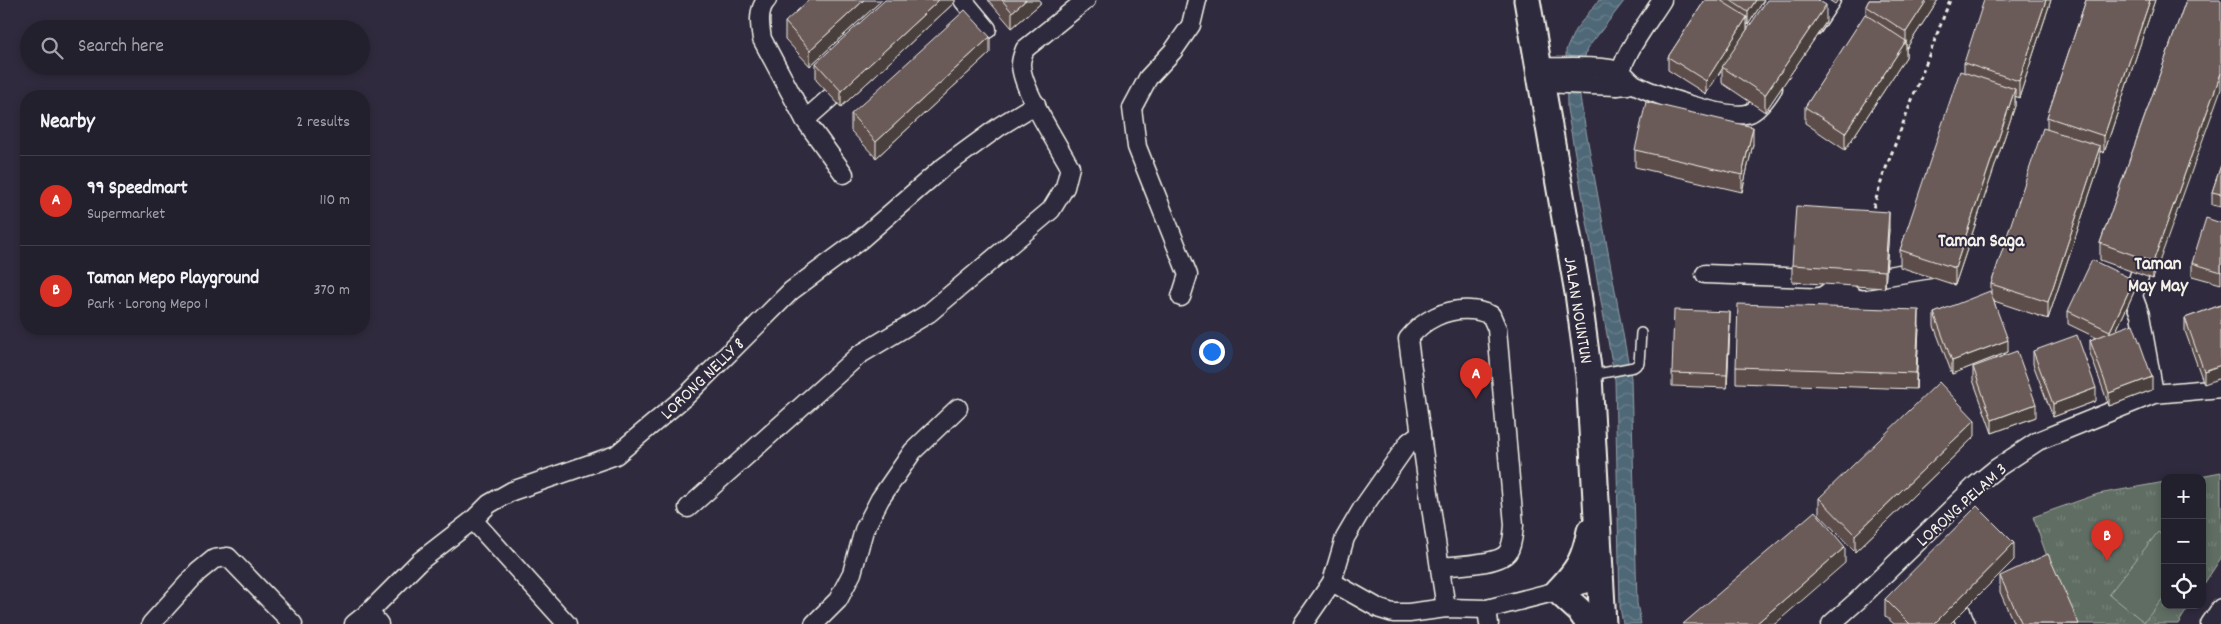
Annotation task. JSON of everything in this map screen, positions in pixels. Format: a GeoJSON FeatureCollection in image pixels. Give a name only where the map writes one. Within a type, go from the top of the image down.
{"type":"FeatureCollection","features":[{"type":"Feature","properties":{"kind":"street"},"geometry":{"type":"LineString","coordinates":[[767,0],[763,4],[760,24],[762,39],[805,120],[844,174]]}},
{"type":"Feature","properties":{"kind":"street"},"geometry":{"type":"LineString","coordinates":[[963,0],[987,29]]}},
{"type":"Feature","properties":{"kind":"street"},"geometry":{"type":"LineString","coordinates":[[688,508],[859,355],[929,313],[1051,210],[1065,187],[1070,167],[1028,87],[1021,65],[1022,55],[1026,49],[1086,0]]}},
{"type":"Feature","properties":{"kind":"street"},"geometry":{"type":"LineString","coordinates":[[1181,297],[1188,276],[1137,148],[1132,108],[1148,78],[1173,51],[1191,25],[1197,0]]}},
{"type":"Feature","properties":{"kind":"street","name":"JALAN NOUNTUN"},"geometry":{"type":"LineString","coordinates":[[1527,0],[1578,293],[1599,374],[1596,506],[1603,624]]}},
{"type":"Feature","properties":{"kind":"street"},"geometry":{"type":"LineString","coordinates":[[1623,80],[1662,0]]}},
{"type":"Feature","properties":{"kind":"street"},"geometry":{"type":"LineString","coordinates":[[1804,40],[1831,0]]}},
{"type":"Feature","properties":{"kind":"street"},"geometry":{"type":"LineString","coordinates":[[805,120],[863,70]]}},
{"type":"Feature","properties":{"kind":"street"},"geometry":{"type":"LineString","coordinates":[[1540,75],[1596,76],[1623,80],[1663,97],[1730,114],[1740,114],[1750,113],[1767,97],[1783,73]]}},
{"type":"Feature","properties":{"kind":"street","name":"LORONG NELLY 8"},"geometry":{"type":"LineString","coordinates":[[354,624],[374,618],[420,561],[472,520],[489,504],[512,491],[616,455],[687,395],[791,291],[860,240],[941,170],[1000,126],[1036,104]]}},
{"type":"Feature","properties":{"kind":"street"},"geometry":{"type":"LineString","coordinates":[[2154,231],[2133,296],[2140,315],[2154,394]]}},
{"type":"Feature","properties":{"kind":"street"},"geometry":{"type":"LineString","coordinates":[[1847,280],[1866,280],[1930,269],[1944,257],[1948,249]]}},
{"type":"Feature","properties":{"kind":"street"},"geometry":{"type":"LineString","coordinates":[[1706,274],[1828,279]]}},
{"type":"Feature","properties":{"kind":"street"},"geometry":{"type":"LineString","coordinates":[[1440,567],[1495,561],[1508,553],[1512,542],[1514,525],[1497,329],[1491,315],[1471,310],[1441,314],[1420,325],[1408,339],[1421,433],[1440,567],[1446,608]]}},
{"type":"Feature","properties":{"kind":"street","name":"LORONG PELAM 3"},"geometry":{"type":"LineString","coordinates":[[1831,624],[1976,485],[1997,468],[2038,441],[2154,394],[2221,388]]}},
{"type":"Feature","properties":{"kind":"street"},"geometry":{"type":"LineString","coordinates":[[814,624],[838,600],[852,573],[864,530],[880,498],[913,451],[958,408]]}},
{"type":"Feature","properties":{"kind":"street"},"geometry":{"type":"LineString","coordinates":[[1303,624],[1332,582],[1345,538],[1362,508],[1409,442],[1421,433]]}},
{"type":"Feature","properties":{"kind":"street"},"geometry":{"type":"LineString","coordinates":[[1558,591],[1582,562],[1596,506]]}},
{"type":"Feature","properties":{"kind":"street"},"geometry":{"type":"LineString","coordinates":[[472,520],[567,624]]}},
{"type":"Feature","properties":{"kind":"street"},"geometry":{"type":"LineString","coordinates":[[150,624],[198,572],[214,559],[228,557],[293,624]]}},
{"type":"Feature","properties":{"kind":"street"},"geometry":{"type":"LineString","coordinates":[[1332,582],[1380,609],[1393,613],[1409,613],[1446,608],[1488,616],[1558,591],[1600,580]]}},
{"type":"Feature","properties":{"kind":"street"},"geometry":{"type":"LineString","coordinates":[[1558,591],[1580,611],[1589,624]]}},
{"type":"Feature","properties":{"kind":"street"},"geometry":{"type":"LineString","coordinates":[[1959,606],[1966,624]]}},
{"type":"Feature","properties":{"kind":"street"},"geometry":{"type":"LineString","coordinates":[[2210,624],[2221,608]]}},
{"type":"Feature","properties":{"kind":"lane"},"geometry":{"type":"LineString","coordinates":[[1599,374],[1634,367],[1639,363],[1641,333]]}},
{"type":"Feature","properties":{"kind":"path"},"geometry":{"type":"LineString","coordinates":[[1869,220],[1883,176],[1950,0]]}},
{"type":"Feature","properties":{"kind":"green space"},"geometry":{"type":"Polygon","coordinates":[[[2221,472],[2221,558],[2206,581],[2206,519],[2206,475],[2221,472]]]}},
{"type":"Feature","properties":{"kind":"green space"},"geometry":{"type":"Polygon","coordinates":[[[2161,483],[2161,609],[2187,609],[2178,624],[2071,624],[2033,517],[2098,494],[2161,483]]]}},
{"type":"Feature","properties":{"kind":"green space"},"geometry":{"type":"Polygon","coordinates":[[[2158,532],[2161,535],[2161,601],[2144,622],[2109,594],[2158,532]]]}},
{"type":"Feature","properties":{"kind":"water"},"geometry":{"type":"Polygon","coordinates":[[[1599,0],[1625,0],[1587,49],[1580,98],[1631,378],[1637,603],[1641,624],[1623,624],[1620,607],[1615,380],[1567,109],[1566,50],[1575,30],[1599,0]]]}},
{"type":"Feature","properties":{"kind":"building"},"geometry":{"type":"Polygon","coordinates":[[[809,0],[864,0],[810,50],[785,22],[809,0]]]}},
{"type":"Feature","properties":{"kind":"building"},"geometry":{"type":"Polygon","coordinates":[[[885,0],[939,0],[841,91],[816,63],[885,0]]]}},
{"type":"Feature","properties":{"kind":"building"},"geometry":{"type":"Polygon","coordinates":[[[1002,0],[1026,0],[1012,12],[1002,0]]]}},
{"type":"Feature","properties":{"kind":"building"},"geometry":{"type":"Polygon","coordinates":[[[1705,0],[1720,0],[1747,17],[1706,81],[1668,57],[1705,0]]]}},
{"type":"Feature","properties":{"kind":"building"},"geometry":{"type":"Polygon","coordinates":[[[1730,0],[1756,0],[1748,12],[1730,0]]]}},
{"type":"Feature","properties":{"kind":"building"},"geometry":{"type":"Polygon","coordinates":[[[1767,0],[1818,0],[1826,5],[1765,95],[1722,67],[1767,0]]]}},
{"type":"Feature","properties":{"kind":"building"},"geometry":{"type":"Polygon","coordinates":[[[1869,0],[1927,0],[1906,32],[1866,6],[1869,0]]]}},
{"type":"Feature","properties":{"kind":"building"},"geometry":{"type":"Polygon","coordinates":[[[1984,0],[2046,0],[2019,81],[1964,63],[1984,0]]]}},
{"type":"Feature","properties":{"kind":"building"},"geometry":{"type":"Polygon","coordinates":[[[2086,0],[2150,0],[2104,136],[2047,117],[2086,0]]]}},
{"type":"Feature","properties":{"kind":"building"},"geometry":{"type":"Polygon","coordinates":[[[2186,0],[2221,0],[2221,73],[2153,262],[2100,243],[2186,0]]]}},
{"type":"Feature","properties":{"kind":"building"},"geometry":{"type":"Polygon","coordinates":[[[965,10],[990,37],[876,142],[851,114],[965,10]]]}},
{"type":"Feature","properties":{"kind":"building"},"geometry":{"type":"Polygon","coordinates":[[[1865,14],[1906,41],[1845,133],[1805,107],[1865,14]]]}},
{"type":"Feature","properties":{"kind":"building"},"geometry":{"type":"Polygon","coordinates":[[[1960,71],[2015,89],[1955,268],[1900,250],[1960,71]]]}},
{"type":"Feature","properties":{"kind":"building"},"geometry":{"type":"Polygon","coordinates":[[[1646,102],[1753,127],[1742,175],[1635,150],[1646,102]]]}},
{"type":"Feature","properties":{"kind":"building"},"geometry":{"type":"Polygon","coordinates":[[[2043,128],[2100,146],[2048,302],[1991,284],[2043,128]]]}},
{"type":"Feature","properties":{"kind":"building"},"geometry":{"type":"Polygon","coordinates":[[[2221,165],[2221,194],[2212,192],[2221,165]]]}},
{"type":"Feature","properties":{"kind":"building"},"geometry":{"type":"Polygon","coordinates":[[[1796,206],[1889,212],[1885,271],[1792,265],[1796,206]]]}},
{"type":"Feature","properties":{"kind":"building"},"geometry":{"type":"Polygon","coordinates":[[[2206,218],[2221,223],[2221,272],[2192,263],[2206,218]]]}},
{"type":"Feature","properties":{"kind":"building"},"geometry":{"type":"Polygon","coordinates":[[[2092,260],[2134,280],[2110,331],[2068,311],[2092,260]]]}},
{"type":"Feature","properties":{"kind":"building"},"geometry":{"type":"Polygon","coordinates":[[[1990,291],[2008,340],[1952,361],[1934,313],[1990,291]]]}},
{"type":"Feature","properties":{"kind":"building"},"geometry":{"type":"Polygon","coordinates":[[[1738,304],[1919,310],[1916,373],[1736,367],[1738,304]]]}},
{"type":"Feature","properties":{"kind":"building"},"geometry":{"type":"Polygon","coordinates":[[[2221,305],[2221,365],[2204,371],[2185,318],[2221,305]]]}},
{"type":"Feature","properties":{"kind":"building"},"geometry":{"type":"Polygon","coordinates":[[[1674,310],[1730,312],[1727,375],[1672,373],[1674,310]]]}},
{"type":"Feature","properties":{"kind":"building"},"geometry":{"type":"Polygon","coordinates":[[[2133,324],[2152,377],[2109,393],[2090,340],[2133,324]]]}},
{"type":"Feature","properties":{"kind":"building"},"geometry":{"type":"Polygon","coordinates":[[[2077,335],[2096,388],[2053,404],[2033,351],[2077,335]]]}},
{"type":"Feature","properties":{"kind":"building"},"geometry":{"type":"Polygon","coordinates":[[[2017,351],[2036,404],[1992,420],[1973,367],[2017,351]]]}},
{"type":"Feature","properties":{"kind":"building"},"geometry":{"type":"Polygon","coordinates":[[[1939,382],[1975,420],[1855,535],[1819,498],[1939,382]]]}},
{"type":"Feature","properties":{"kind":"building"},"geometry":{"type":"Polygon","coordinates":[[[1977,506],[2014,543],[1934,624],[1910,624],[1885,599],[1977,506]]]}},
{"type":"Feature","properties":{"kind":"building"},"geometry":{"type":"Polygon","coordinates":[[[1815,511],[1845,547],[1756,624],[1683,624],[1815,511]]]}},
{"type":"Feature","properties":{"kind":"building"},"geometry":{"type":"Polygon","coordinates":[[[2048,554],[2079,624],[2022,624],[2000,576],[2048,554]]]}},
{"type":"Feature","properties":{"kind":"place","name":"99 Speedmart"},"geometry":{"type":"Point","coordinates":[1476,399]}},
{"type":"Feature","properties":{"kind":"place","name":"Taman Mepo Playground"},"geometry":{"type":"Point","coordinates":[2107,561]}},
{"type":"Feature","properties":{"kind":"district","name":"Taman Saga"},"geometry":{"type":"Point","coordinates":[1981,239]}},
{"type":"Feature","properties":{"kind":"district","name":"Taman May May"},"geometry":{"type":"Point","coordinates":[2158,273]}}]}
